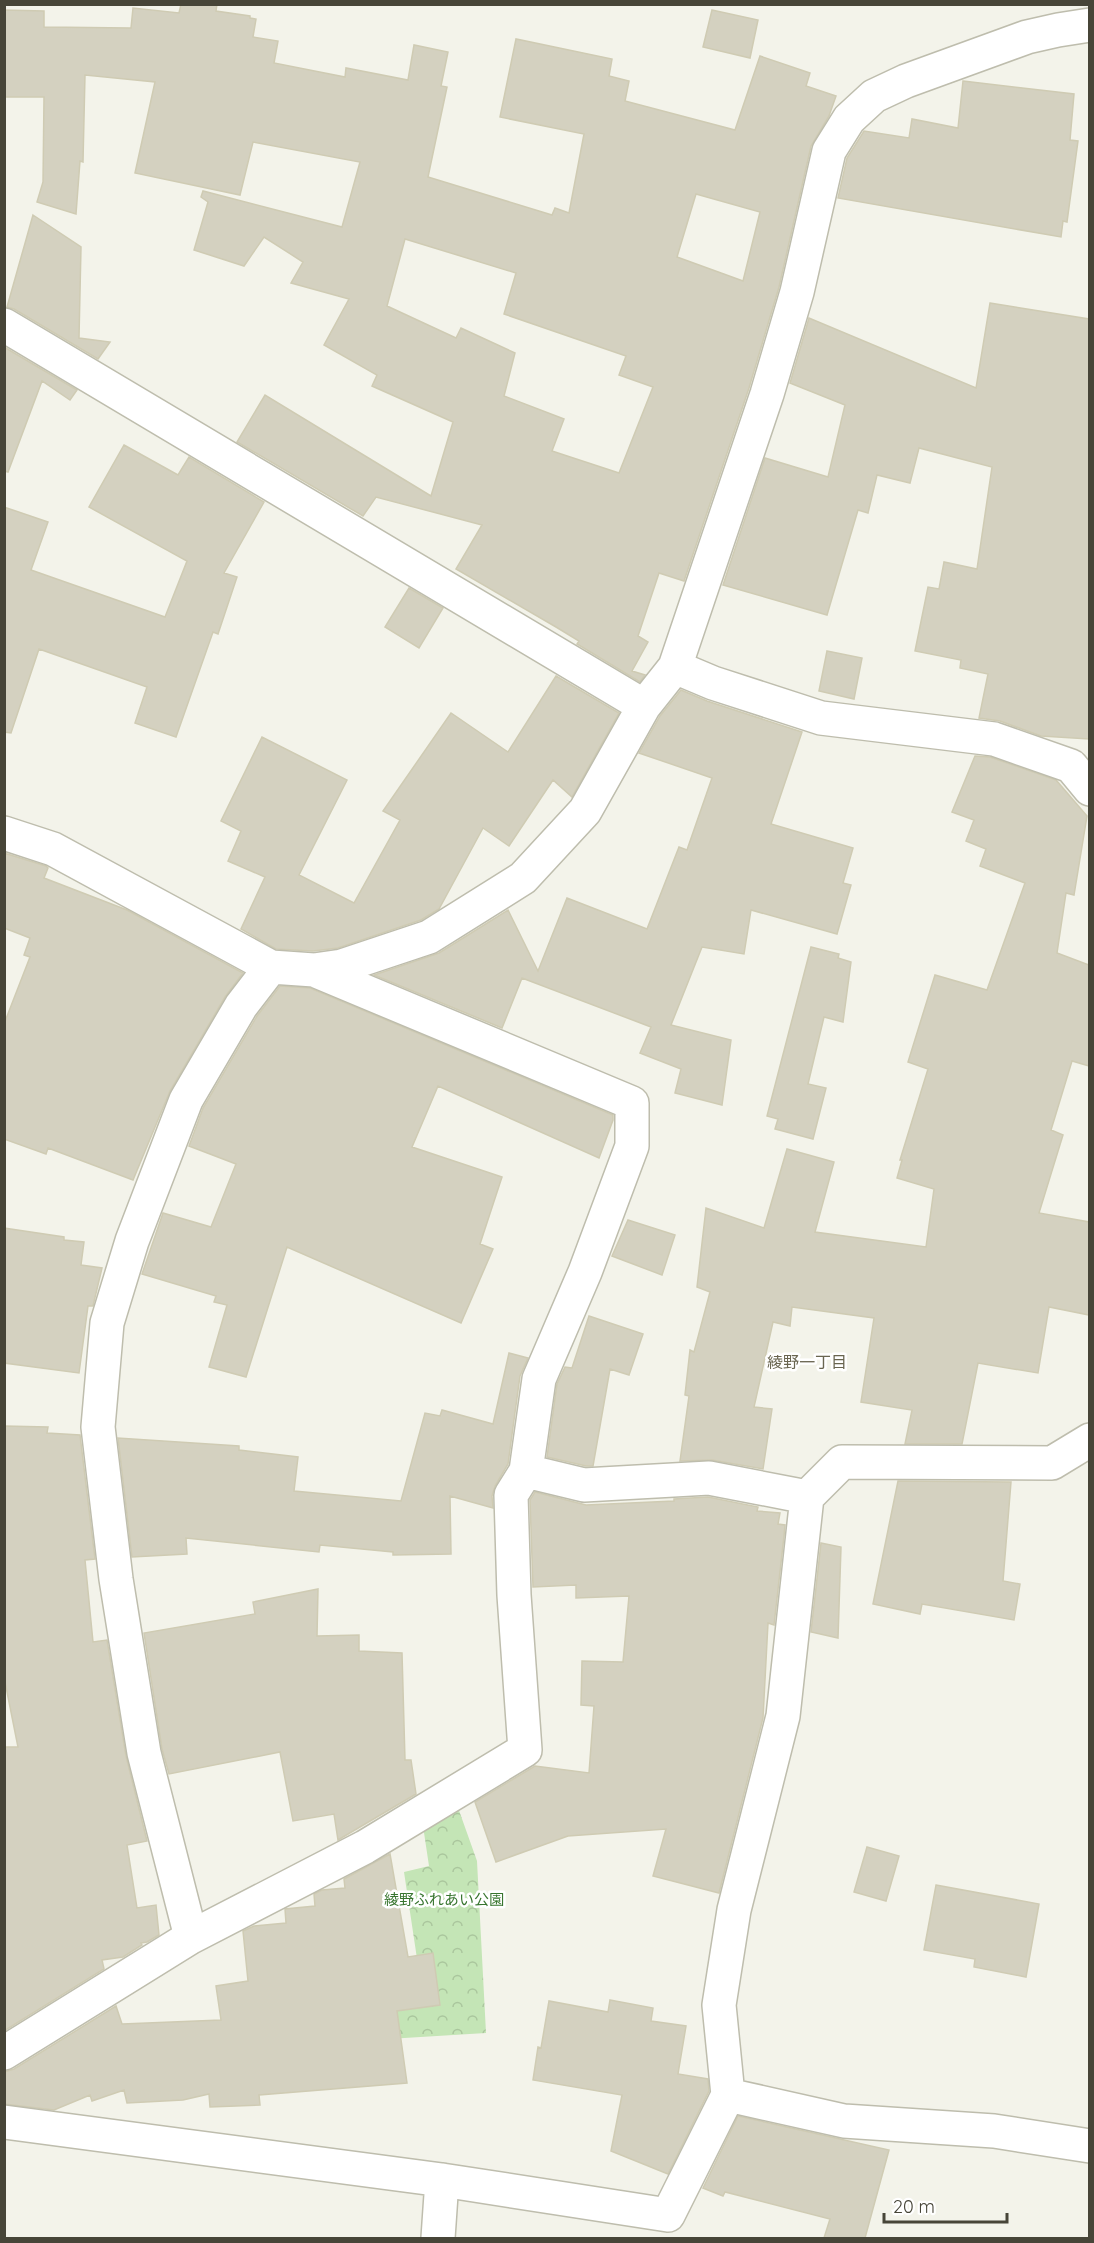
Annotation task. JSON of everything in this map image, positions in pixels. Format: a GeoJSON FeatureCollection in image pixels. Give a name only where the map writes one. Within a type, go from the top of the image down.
{"type":"FeatureCollection","features":[{"type":"Feature","properties":{"kind":"street"},"geometry":{"type":"LineString","coordinates":[[4,833],[53,849],[271,967],[314,970],[342,966],[429,937],[524,878],[585,811],[644,706],[675,668],[767,394],[797,292],[829,151],[849,119],[874,96],[906,81],[1027,37],[1089,25]]}},
{"type":"Feature","properties":{"kind":"street"},"geometry":{"type":"LineString","coordinates":[[4,325],[644,706]]}},
{"type":"Feature","properties":{"kind":"street"},"geometry":{"type":"LineString","coordinates":[[675,668],[713,683],[821,718],[994,739],[1071,766],[1089,789]]}},
{"type":"Feature","properties":{"kind":"street"},"geometry":{"type":"LineString","coordinates":[[190,1937],[144,1753],[116,1579],[98,1427],[107,1323],[132,1241],[186,1100],[241,1006],[271,967]]}},
{"type":"Feature","properties":{"kind":"street"},"geometry":{"type":"LineString","coordinates":[[4,2053],[190,1937],[365,1847],[525,1750],[514,1595],[511,1495],[526,1471],[539,1379],[585,1272],[632,1146],[632,1103],[314,970]]}},
{"type":"Feature","properties":{"kind":"street"},"geometry":{"type":"LineString","coordinates":[[4,2122],[442,2180],[668,2215],[729,2095],[719,2005],[734,1910],[783,1716],[807,1497],[842,1462],[1052,1462],[1089,1440]]}},
{"type":"Feature","properties":{"kind":"street"},"geometry":{"type":"LineString","coordinates":[[526,1471],[584,1485],[709,1478],[807,1497]]}},
{"type":"Feature","properties":{"kind":"street"},"geometry":{"type":"LineString","coordinates":[[729,2095],[844,2121],[994,2131],[1089,2146]]}},
{"type":"Feature","properties":{"kind":"street"},"geometry":{"type":"LineString","coordinates":[[438,2238],[442,2180]]}},
{"type":"Feature","properties":{"kind":"green space","name":"綾野ふれあい公園"},"geometry":{"type":"Polygon","coordinates":[[[456,1802],[477,1861],[486,2033],[388,2039],[385,1997],[422,1992],[404,1872],[429,1866],[423,1826],[456,1802]]]}},
{"type":"Feature","properties":{"kind":"building"},"geometry":{"type":"Polygon","coordinates":[[[181,4],[217,4],[216,11],[250,16],[256,19],[253,37],[278,41],[274,63],[345,77],[346,68],[408,80],[414,45],[448,52],[441,86],[447,87],[428,177],[552,215],[555,208],[569,213],[584,134],[500,117],[516,39],[612,59],[609,76],[629,81],[625,101],[735,130],[760,56],[810,73],[806,86],[836,96],[829,116],[811,146],[779,287],[749,388],[684,581],[659,573],[638,636],[648,642],[632,671],[645,675],[640,682],[577,644],[579,641],[456,569],[482,525],[376,497],[363,516],[237,442],[265,395],[431,496],[453,422],[372,386],[377,375],[324,345],[349,299],[291,283],[303,262],[264,237],[244,266],[194,250],[208,202],[201,197],[203,191],[342,227],[360,162],[253,142],[240,195],[135,173],[155,82],[85,75],[83,162],[80,161],[76,214],[37,202],[43,182],[44,97],[4,97],[4,10],[44,11],[44,27],[131,28],[133,8],[179,13],[181,4]],[[696,194],[677,257],[743,281],[760,212],[696,194]],[[405,239],[387,306],[456,338],[461,328],[515,353],[504,396],[564,419],[552,451],[619,473],[653,387],[619,375],[626,356],[504,314],[516,273],[405,239]]]}},
{"type":"Feature","properties":{"kind":"building"},"geometry":{"type":"Polygon","coordinates":[[[712,10],[758,20],[750,58],[703,47],[712,10]]]}},
{"type":"Feature","properties":{"kind":"building"},"geometry":{"type":"Polygon","coordinates":[[[963,81],[1074,94],[1070,140],[1078,141],[1067,222],[1063,221],[1061,237],[838,198],[847,158],[864,131],[909,138],[912,119],[958,128],[963,81]]]}},
{"type":"Feature","properties":{"kind":"building"},"geometry":{"type":"Polygon","coordinates":[[[33,215],[81,247],[79,338],[110,342],[98,359],[7,307],[33,215]]]}},
{"type":"Feature","properties":{"kind":"building"},"geometry":{"type":"Polygon","coordinates":[[[990,303],[1089,319],[1089,739],[1041,736],[1000,721],[979,718],[988,674],[960,668],[961,660],[915,651],[928,587],[939,589],[944,562],[977,569],[992,467],[919,448],[910,483],[877,475],[868,513],[858,510],[827,615],[723,585],[765,458],[828,477],[845,405],[790,383],[809,318],[976,388],[990,303]]]}},
{"type":"Feature","properties":{"kind":"building"},"geometry":{"type":"Polygon","coordinates":[[[4,347],[77,390],[70,400],[42,381],[8,472],[4,471],[4,347]]]}},
{"type":"Feature","properties":{"kind":"building"},"geometry":{"type":"Polygon","coordinates":[[[124,445],[178,475],[189,457],[264,502],[224,573],[237,577],[218,634],[213,632],[176,737],[135,723],[147,687],[39,649],[11,733],[4,732],[4,507],[48,522],[31,570],[165,617],[187,561],[89,507],[124,445]]]}},
{"type":"Feature","properties":{"kind":"building"},"geometry":{"type":"Polygon","coordinates":[[[409,588],[443,608],[419,648],[385,627],[409,588]]]}},
{"type":"Feature","properties":{"kind":"building"},"geometry":{"type":"Polygon","coordinates":[[[827,651],[862,658],[854,699],[819,691],[827,651]]]}},
{"type":"Feature","properties":{"kind":"building"},"geometry":{"type":"Polygon","coordinates":[[[556,676],[619,713],[572,797],[553,780],[509,846],[483,828],[439,909],[421,920],[338,948],[313,951],[276,949],[241,929],[265,877],[228,861],[241,831],[221,821],[262,737],[347,780],[299,875],[354,903],[400,820],[383,811],[451,713],[508,752],[556,676]]]}},
{"type":"Feature","properties":{"kind":"building"},"geometry":{"type":"Polygon","coordinates":[[[681,690],[707,701],[802,732],[771,824],[853,848],[843,883],[851,885],[837,934],[751,910],[744,954],[702,947],[671,1025],[731,1040],[722,1105],[675,1093],[681,1069],[640,1053],[651,1027],[522,978],[502,1028],[374,975],[439,953],[508,910],[538,971],[567,898],[647,929],[679,847],[687,850],[712,778],[639,753],[660,716],[681,690]]]}},
{"type":"Feature","properties":{"kind":"building"},"geometry":{"type":"Polygon","coordinates":[[[975,756],[990,757],[1056,780],[1087,816],[1074,895],[1066,893],[1057,953],[1089,965],[1089,1066],[1072,1061],[1051,1130],[1063,1135],[1039,1213],[1089,1222],[1089,1315],[1049,1307],[1038,1373],[978,1363],[962,1444],[905,1444],[912,1410],[861,1402],[874,1318],[792,1307],[790,1326],[773,1322],[754,1407],[772,1409],[763,1469],[712,1460],[680,1461],[689,1396],[685,1395],[690,1350],[694,1352],[710,1292],[697,1287],[706,1208],[764,1228],[787,1149],[834,1162],[815,1232],[926,1247],[934,1189],[897,1178],[902,1160],[900,1160],[928,1069],[908,1062],[935,975],[987,990],[1025,883],[980,866],[986,849],[966,841],[974,820],[952,812],[975,756]]]}},
{"type":"Feature","properties":{"kind":"building"},"geometry":{"type":"Polygon","coordinates":[[[4,853],[46,866],[48,868],[44,878],[127,910],[243,973],[225,997],[170,1091],[133,1180],[48,1148],[46,1154],[4,1139],[4,1024],[30,957],[24,955],[30,938],[4,928],[4,853]]]}},
{"type":"Feature","properties":{"kind":"building"},"geometry":{"type":"Polygon","coordinates":[[[811,947],[839,954],[838,958],[851,962],[843,1022],[824,1017],[808,1084],[826,1088],[813,1139],[775,1129],[778,1119],[767,1116],[811,947]]]}},
{"type":"Feature","properties":{"kind":"building"},"geometry":{"type":"Polygon","coordinates":[[[280,986],[310,988],[613,1115],[613,1120],[599,1158],[438,1086],[412,1147],[502,1177],[480,1244],[493,1249],[461,1323],[287,1247],[246,1377],[209,1367],[227,1305],[214,1302],[216,1296],[142,1274],[163,1213],[211,1227],[236,1164],[189,1146],[203,1108],[257,1016],[280,986]]]}},
{"type":"Feature","properties":{"kind":"building"},"geometry":{"type":"Polygon","coordinates":[[[628,1220],[675,1235],[662,1275],[612,1256],[628,1220]]]}},
{"type":"Feature","properties":{"kind":"building"},"geometry":{"type":"Polygon","coordinates":[[[4,1228],[84,1242],[81,1265],[102,1268],[93,1306],[88,1306],[79,1373],[4,1363],[4,1228]]]}},
{"type":"Feature","properties":{"kind":"building"},"geometry":{"type":"Polygon","coordinates":[[[589,1316],[643,1334],[629,1375],[610,1369],[593,1466],[547,1457],[557,1384],[565,1367],[572,1368],[589,1316]]]}},
{"type":"Feature","properties":{"kind":"building"},"geometry":{"type":"Polygon","coordinates":[[[509,1353],[528,1358],[520,1376],[508,1464],[495,1486],[492,1496],[493,1508],[450,1496],[451,1554],[393,1555],[393,1552],[320,1545],[319,1552],[186,1538],[187,1554],[132,1557],[118,1438],[239,1446],[239,1450],[298,1457],[294,1491],[401,1501],[425,1413],[440,1416],[442,1410],[493,1424],[509,1353]]]}},
{"type":"Feature","properties":{"kind":"building"},"geometry":{"type":"Polygon","coordinates":[[[4,1426],[48,1427],[47,1433],[80,1435],[95,1559],[85,1560],[93,1642],[107,1640],[126,1756],[147,1841],[127,1845],[137,1908],[156,1905],[159,1935],[141,1943],[142,1945],[123,1957],[102,1960],[104,1969],[4,2031],[4,1747],[18,1747],[4,1677],[4,1426]]]}},
{"type":"Feature","properties":{"kind":"building"},"geometry":{"type":"Polygon","coordinates":[[[898,1481],[1011,1482],[1003,1581],[1020,1584],[1014,1620],[922,1604],[920,1614],[873,1604],[898,1481]]]}},
{"type":"Feature","properties":{"kind":"building"},"geometry":{"type":"Polygon","coordinates":[[[535,1492],[586,1505],[708,1497],[758,1507],[757,1511],[780,1513],[778,1524],[785,1525],[774,1625],[768,1623],[763,1718],[719,1893],[653,1876],[666,1829],[568,1836],[496,1862],[475,1802],[535,1766],[589,1773],[594,1706],[581,1705],[582,1661],[623,1662],[629,1596],[576,1598],[576,1585],[533,1587],[530,1500],[535,1492]]]}},
{"type":"Feature","properties":{"kind":"building"},"geometry":{"type":"Polygon","coordinates":[[[821,1543],[841,1547],[838,1638],[811,1632],[821,1543]]]}},
{"type":"Feature","properties":{"kind":"building"},"geometry":{"type":"Polygon","coordinates":[[[318,1589],[317,1636],[359,1635],[359,1651],[402,1653],[405,1760],[411,1760],[416,1794],[338,1840],[334,1814],[293,1821],[280,1752],[169,1774],[162,1749],[144,1633],[255,1614],[253,1602],[318,1589]]]}},
{"type":"Feature","properties":{"kind":"building"},"geometry":{"type":"Polygon","coordinates":[[[867,1847],[899,1856],[886,1901],[854,1892],[867,1847]]]}},
{"type":"Feature","properties":{"kind":"building"},"geometry":{"type":"Polygon","coordinates":[[[390,1854],[408,1957],[433,1953],[440,2005],[397,2011],[407,2083],[259,2095],[260,2105],[210,2107],[209,2094],[183,2100],[127,2103],[124,2090],[92,2101],[90,2095],[54,2110],[4,2104],[4,2072],[14,2069],[116,2006],[122,2024],[221,2020],[216,1986],[248,1981],[243,1931],[254,1926],[286,1923],[285,1909],[315,1906],[314,1894],[322,1890],[345,1888],[344,1879],[390,1854]]]}},
{"type":"Feature","properties":{"kind":"building"},"geometry":{"type":"Polygon","coordinates":[[[936,1885],[1039,1904],[1026,1977],[974,1967],[975,1959],[924,1950],[936,1885]]]}},
{"type":"Feature","properties":{"kind":"building"},"geometry":{"type":"Polygon","coordinates":[[[610,2000],[653,2008],[651,2021],[686,2026],[678,2074],[708,2079],[709,2091],[668,2174],[611,2151],[622,2095],[533,2080],[549,2001],[608,2012],[610,2000]]]}},
{"type":"Feature","properties":{"kind":"building"},"geometry":{"type":"Polygon","coordinates":[[[738,2116],[889,2150],[865,2238],[824,2238],[830,2219],[725,2192],[723,2196],[703,2188],[738,2116]]]}},
{"type":"Feature","properties":{"kind":"district","name":"綾野一丁目"},"geometry":{"type":"Point","coordinates":[807,1362]}}]}
